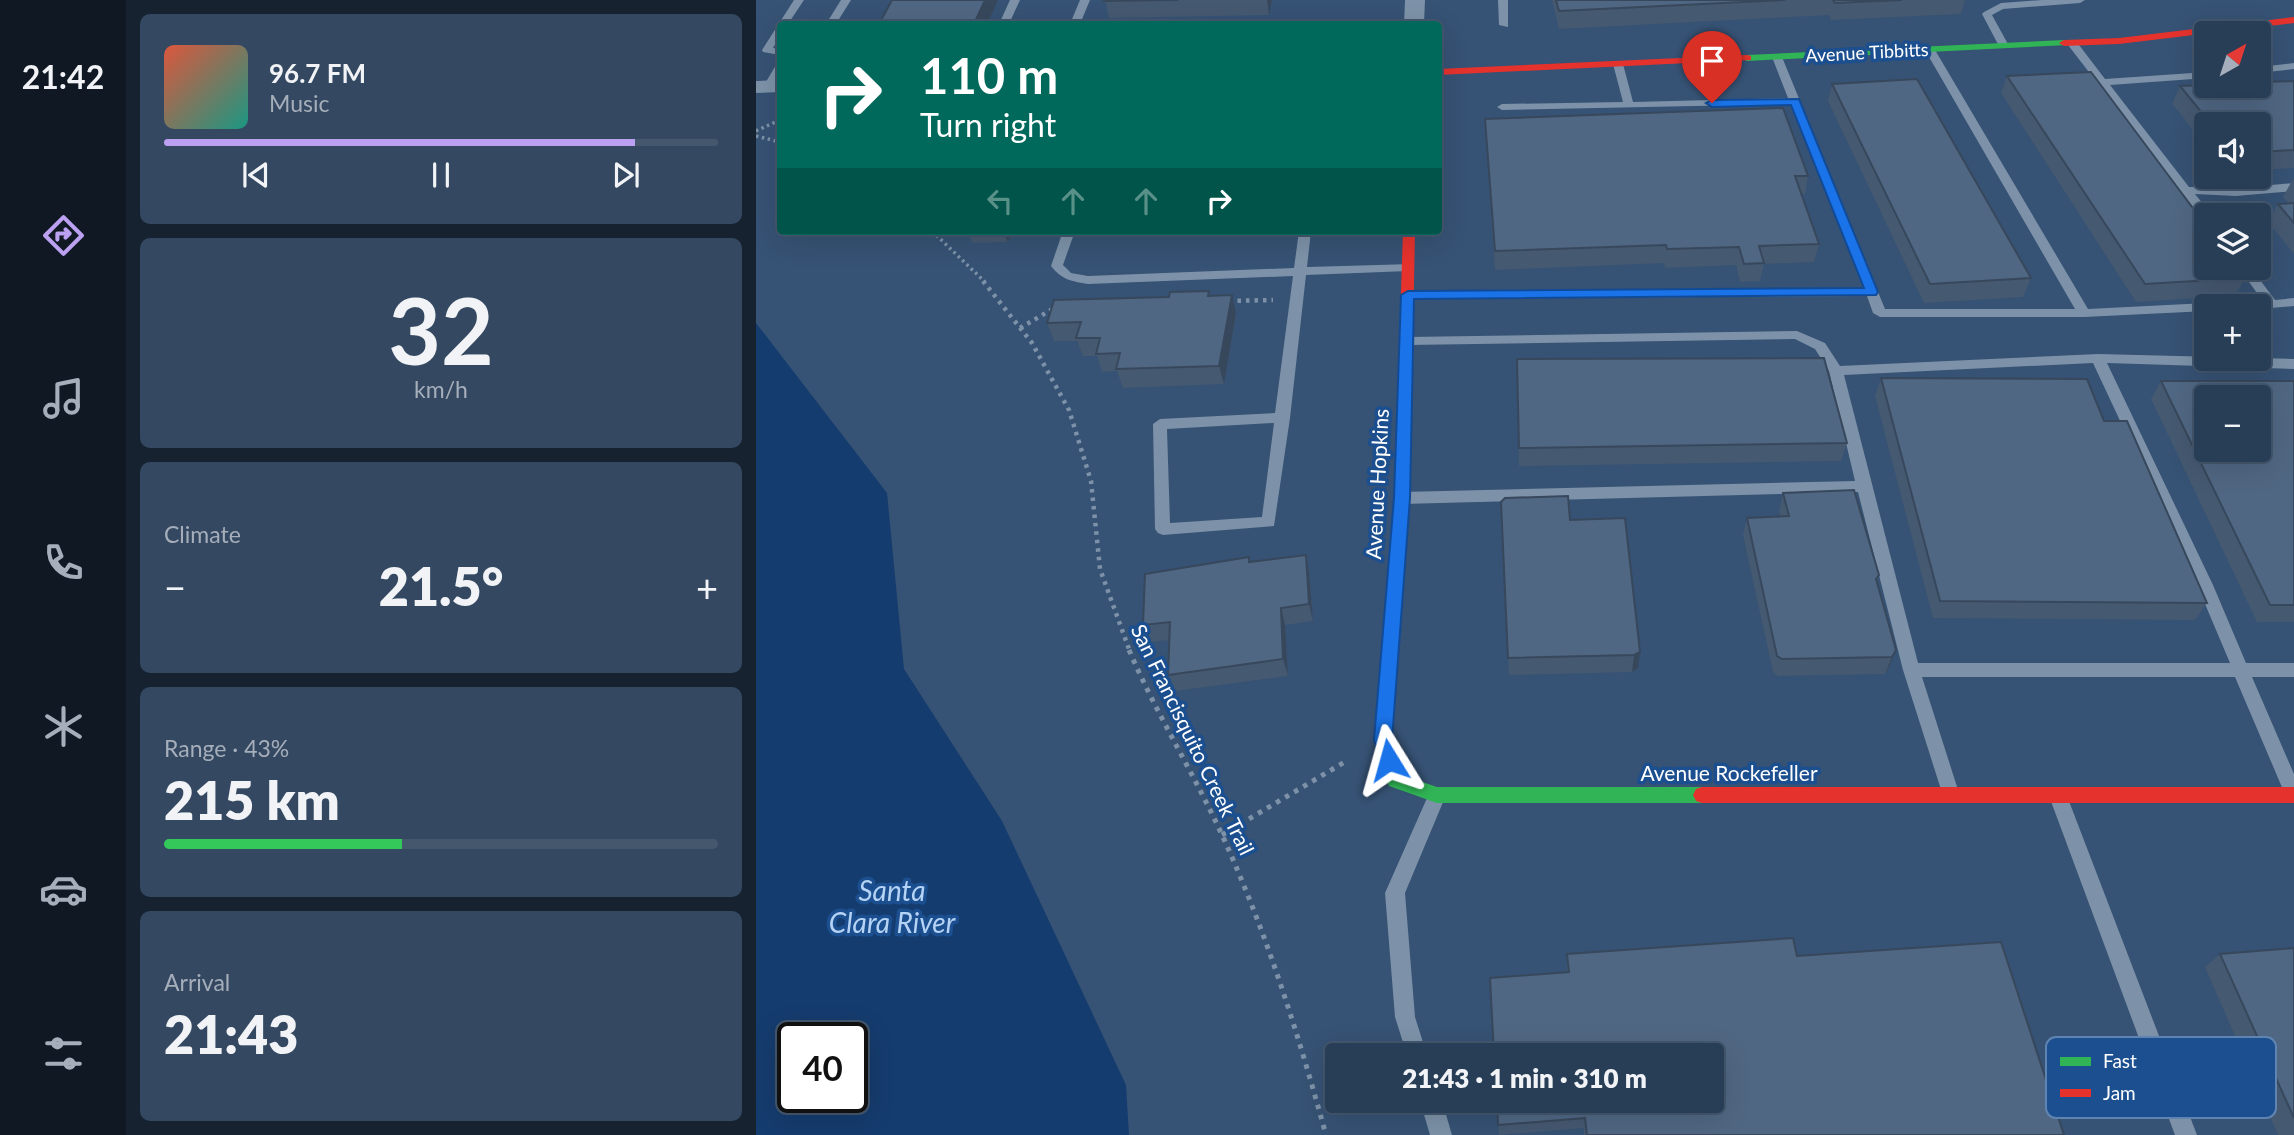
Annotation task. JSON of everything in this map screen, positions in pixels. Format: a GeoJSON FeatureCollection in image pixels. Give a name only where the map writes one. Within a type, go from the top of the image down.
{"type":"FeatureCollection","features":[{"type":"Feature","properties":{"kind":"street"},"geometry":{"type":"LineString","coordinates":[[1414,21],[1415,0]]}},
{"type":"Feature","properties":{"kind":"street","name":"Avenue Tibbitts"},"geometry":{"type":"LineString","coordinates":[[1442,72],[2119,41],[2294,20]]}},
{"type":"Feature","properties":{"kind":"street","name":"Avenue Hopkins"},"geometry":{"type":"LineString","coordinates":[[1383,740],[1402,498],[1409,235]]}},
{"type":"Feature","properties":{"kind":"street","name":"Avenue Rockefeller"},"geometry":{"type":"LineString","coordinates":[[1383,740],[1395,780],[1437,795],[2294,795]]}},
{"type":"Feature","properties":{"kind":"lane"},"geometry":{"type":"LineString","coordinates":[[786,21],[799,0]]}},
{"type":"Feature","properties":{"kind":"lane"},"geometry":{"type":"LineString","coordinates":[[833,21],[846,0]]}},
{"type":"Feature","properties":{"kind":"lane"},"geometry":{"type":"LineString","coordinates":[[1005,21],[1015,0]]}},
{"type":"Feature","properties":{"kind":"lane"},"geometry":{"type":"LineString","coordinates":[[1076,21],[1085,0]]}},
{"type":"Feature","properties":{"kind":"lane"},"geometry":{"type":"LineString","coordinates":[[1503,0],[1504,26]]}},
{"type":"Feature","properties":{"kind":"lane"},"geometry":{"type":"LineString","coordinates":[[2004,46],[1987,14],[2001,6],[2080,0]]}},
{"type":"Feature","properties":{"kind":"lane"},"geometry":{"type":"LineString","coordinates":[[777,35],[767,50],[777,52]]}},
{"type":"Feature","properties":{"kind":"lane"},"geometry":{"type":"LineString","coordinates":[[2072,43],[2196,203]]}},
{"type":"Feature","properties":{"kind":"lane"},"geometry":{"type":"LineString","coordinates":[[1930,50],[2084,313]]}},
{"type":"Feature","properties":{"kind":"lane"},"geometry":{"type":"LineString","coordinates":[[1777,57],[1880,313],[2084,313],[2194,308]]}},
{"type":"Feature","properties":{"kind":"lane"},"geometry":{"type":"LineString","coordinates":[[1618,64],[1629,105]]}},
{"type":"Feature","properties":{"kind":"lane"},"geometry":{"type":"LineString","coordinates":[[2272,69],[2294,66]]}},
{"type":"Feature","properties":{"kind":"lane"},"geometry":{"type":"LineString","coordinates":[[2103,82],[2194,76]]}},
{"type":"Feature","properties":{"kind":"lane"},"geometry":{"type":"LineString","coordinates":[[1502,107],[1795,102]]}},
{"type":"Feature","properties":{"kind":"lane"},"geometry":{"type":"LineString","coordinates":[[2186,190],[2236,192],[2294,187]]}},
{"type":"Feature","properties":{"kind":"lane"},"geometry":{"type":"LineString","coordinates":[[1068,235],[1057,266],[1068,276],[1088,280],[1408,267]]}},
{"type":"Feature","properties":{"kind":"lane"},"geometry":{"type":"LineString","coordinates":[[1283,418],[1160,424],[1163,529],[1269,522],[1283,418],[1304,235]]}},
{"type":"Feature","properties":{"kind":"lane"},"geometry":{"type":"LineString","coordinates":[[2254,280],[2272,304],[2294,302]]}},
{"type":"Feature","properties":{"kind":"lane"},"geometry":{"type":"LineString","coordinates":[[1408,295],[1872,292]]}},
{"type":"Feature","properties":{"kind":"lane"},"geometry":{"type":"LineString","coordinates":[[1408,341],[1797,335],[1820,346],[1836,371],[1911,670],[1950,796]]}},
{"type":"Feature","properties":{"kind":"lane"},"geometry":{"type":"LineString","coordinates":[[1836,371],[2098,358],[2294,364]]}},
{"type":"Feature","properties":{"kind":"lane"},"geometry":{"type":"LineString","coordinates":[[2098,358],[2205,585],[2294,795]]}},
{"type":"Feature","properties":{"kind":"lane"},"geometry":{"type":"LineString","coordinates":[[1402,498],[1864,486]]}},
{"type":"Feature","properties":{"kind":"lane"},"geometry":{"type":"LineString","coordinates":[[1911,670],[2294,670]]}},
{"type":"Feature","properties":{"kind":"lane"},"geometry":{"type":"LineString","coordinates":[[1413,1043],[1405,1017],[1395,893],[1437,795]]}},
{"type":"Feature","properties":{"kind":"lane"},"geometry":{"type":"LineString","coordinates":[[2058,796],[2149,1037]]}},
{"type":"Feature","properties":{"kind":"lane"},"geometry":{"type":"LineString","coordinates":[[1435,1113],[1441,1135]]}},
{"type":"Feature","properties":{"kind":"lane"},"geometry":{"type":"LineString","coordinates":[[2180,1118],[2186,1135]]}},
{"type":"Feature","properties":{"kind":"path"},"geometry":{"type":"LineString","coordinates":[[756,133],[777,122]]}},
{"type":"Feature","properties":{"kind":"path"},"geometry":{"type":"LineString","coordinates":[[756,133],[777,141]]}},
{"type":"Feature","properties":{"kind":"path","name":"San Francisquito Creek Trail"},"geometry":{"type":"LineString","coordinates":[[936,235],[974,270],[1020,328],[1058,383],[1080,433],[1091,484],[1097,553],[1118,623],[1145,687],[1222,835],[1261,930],[1326,1135]]}},
{"type":"Feature","properties":{"kind":"path"},"geometry":{"type":"LineString","coordinates":[[1216,302],[1297,299]]}},
{"type":"Feature","properties":{"kind":"path"},"geometry":{"type":"LineString","coordinates":[[1020,328],[1055,307],[1068,307]]}},
{"type":"Feature","properties":{"kind":"path"},"geometry":{"type":"LineString","coordinates":[[1222,835],[1383,740]]}},
{"type":"Feature","properties":{"kind":"water","name":"Santa Clara River"},"geometry":{"type":"Polygon","coordinates":[[[756,323],[887,493],[904,669],[1002,821],[1126,1085],[1129,1135],[756,1135],[756,323]]]}},
{"type":"Feature","properties":{"kind":"building"},"geometry":{"type":"Polygon","coordinates":[[[892,0],[985,0],[975,21],[881,21],[892,0]]]}},
{"type":"Feature","properties":{"kind":"building"},"geometry":{"type":"Polygon","coordinates":[[[1105,0],[1178,0],[1104,1],[1105,0]]]}},
{"type":"Feature","properties":{"kind":"building"},"geometry":{"type":"Polygon","coordinates":[[[1556,0],[1785,0],[1559,11],[1556,0]]]}},
{"type":"Feature","properties":{"kind":"building"},"geometry":{"type":"Polygon","coordinates":[[[1833,0],[1902,0],[1835,3],[1833,0]]]}},
{"type":"Feature","properties":{"kind":"building"},"geometry":{"type":"Polygon","coordinates":[[[2091,72],[2194,210],[2194,280],[2212,280],[2145,284],[2007,76],[2091,72]]]}},
{"type":"Feature","properties":{"kind":"building"},"geometry":{"type":"Polygon","coordinates":[[[1917,79],[2031,278],[1930,284],[1832,84],[1917,79]]]}},
{"type":"Feature","properties":{"kind":"building"},"geometry":{"type":"Polygon","coordinates":[[[2294,81],[2294,150],[2271,151],[2271,112],[2201,112],[2180,86],[2194,85],[2194,98],[2272,98],[2272,82],[2294,81]]]}},
{"type":"Feature","properties":{"kind":"building"},"geometry":{"type":"Polygon","coordinates":[[[1783,108],[1808,176],[1795,176],[1819,244],[1759,246],[1764,263],[1744,264],[1739,247],[1667,249],[1666,245],[1495,251],[1485,119],[1783,108]]]}},
{"type":"Feature","properties":{"kind":"building"},"geometry":{"type":"Polygon","coordinates":[[[2294,203],[2294,223],[2278,204],[2294,203]]]}},
{"type":"Feature","properties":{"kind":"building"},"geometry":{"type":"Polygon","coordinates":[[[1209,291],[1208,296],[1232,295],[1219,366],[1116,369],[1120,353],[1096,354],[1100,338],[1076,338],[1081,322],[1047,323],[1054,300],[1169,297],[1170,292],[1209,291]]]}},
{"type":"Feature","properties":{"kind":"building"},"geometry":{"type":"Polygon","coordinates":[[[1824,358],[1847,443],[1519,448],[1517,359],[1824,358]]]}},
{"type":"Feature","properties":{"kind":"building"},"geometry":{"type":"Polygon","coordinates":[[[1881,378],[2087,379],[2104,421],[2127,421],[2207,603],[1940,601],[1881,378]]]}},
{"type":"Feature","properties":{"kind":"building"},"geometry":{"type":"Polygon","coordinates":[[[2161,381],[2294,381],[2294,605],[2270,605],[2200,462],[2271,462],[2271,385],[2194,385],[2194,449],[2161,381]]]}},
{"type":"Feature","properties":{"kind":"building"},"geometry":{"type":"Polygon","coordinates":[[[1854,490],[1879,575],[1876,579],[1896,650],[1892,657],[1782,659],[1777,656],[1747,518],[1789,516],[1783,493],[1854,490]]]}},
{"type":"Feature","properties":{"kind":"building"},"geometry":{"type":"Polygon","coordinates":[[[1568,496],[1570,520],[1625,518],[1640,652],[1634,655],[1508,658],[1501,502],[1505,498],[1568,496]]]}},
{"type":"Feature","properties":{"kind":"building"},"geometry":{"type":"Polygon","coordinates":[[[1306,555],[1309,604],[1281,608],[1283,659],[1168,675],[1170,622],[1143,625],[1145,574],[1249,557],[1249,562],[1306,555]]]}},
{"type":"Feature","properties":{"kind":"building"},"geometry":{"type":"Polygon","coordinates":[[[1793,938],[1797,956],[2001,942],[2046,1080],[2046,1118],[2058,1118],[2064,1135],[1587,1135],[1585,1118],[1498,1125],[1498,1113],[1724,1113],[1724,1043],[1493,1043],[1490,978],[1569,972],[1567,954],[1793,938]]]}},
{"type":"Feature","properties":{"kind":"building"},"geometry":{"type":"Polygon","coordinates":[[[2294,948],[2294,1118],[2276,1078],[2276,1037],[2257,1037],[2220,954],[2294,948]]]}},
{"type":"Feature","properties":{"kind":"traffic: fast"},"geometry":{"type":"LineString","coordinates":[[1747,58],[2064,43]]}},
{"type":"Feature","properties":{"kind":"traffic: fast"},"geometry":{"type":"LineString","coordinates":[[1388,677],[1383,740],[1395,780],[1437,795],[1702,795]]}},
{"type":"Feature","properties":{"kind":"traffic: jam"},"geometry":{"type":"LineString","coordinates":[[2064,43],[2119,41],[2294,20]]}},
{"type":"Feature","properties":{"kind":"traffic: jam"},"geometry":{"type":"LineString","coordinates":[[1442,72],[1747,58]]}},
{"type":"Feature","properties":{"kind":"traffic: jam"},"geometry":{"type":"LineString","coordinates":[[1388,677],[1402,498],[1409,235]]}},
{"type":"Feature","properties":{"kind":"traffic: jam"},"geometry":{"type":"LineString","coordinates":[[1702,795],[2294,795]]}},
{"type":"Feature","properties":{"kind":"route"},"geometry":{"type":"LineString","coordinates":[[1389,760],[1383,740],[1402,498],[1408,295],[1587,296],[1872,292],[1795,102],[1712,103]]}}]}
